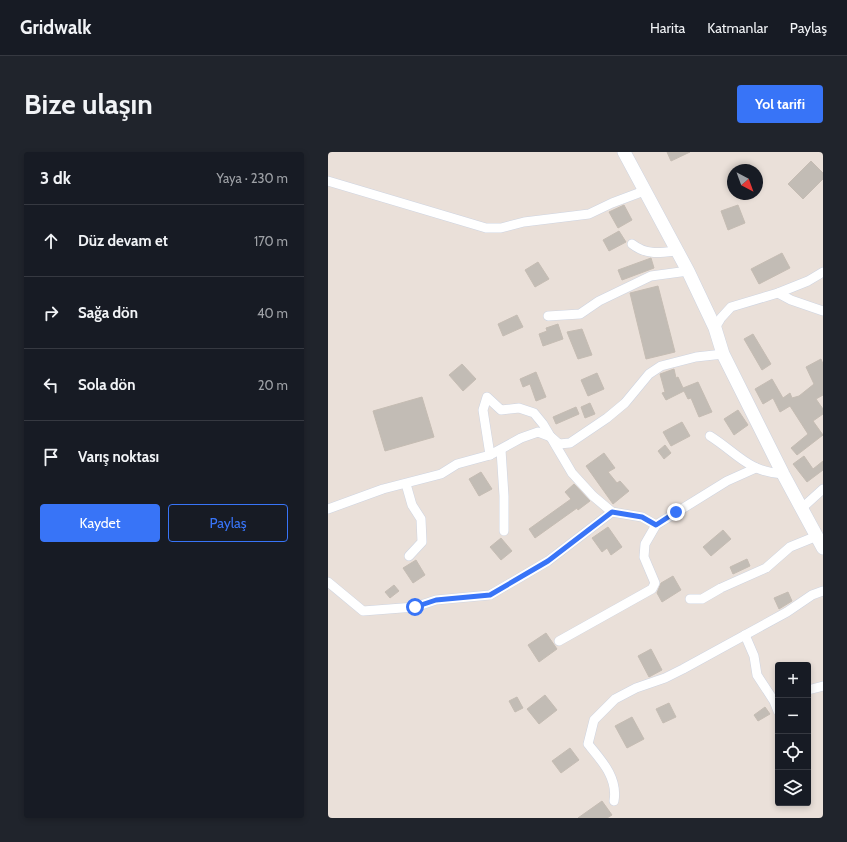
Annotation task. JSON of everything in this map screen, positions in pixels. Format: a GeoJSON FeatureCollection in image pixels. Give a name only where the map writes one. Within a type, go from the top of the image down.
{"type":"FeatureCollection","features":[{"type":"Feature","properties":{"kind":"main road"},"geometry":{"type":"LineString","coordinates":[[624,152],[688,271],[715,328],[723,354],[783,474],[820,542]]}},
{"type":"Feature","properties":{"kind":"street"},"geometry":{"type":"LineString","coordinates":[[328,174],[375,191],[387,198]]}},
{"type":"Feature","properties":{"kind":"street"},"geometry":{"type":"LineString","coordinates":[[328,181],[486,228],[501,228],[524,222],[589,214],[612,203],[644,191]]}},
{"type":"Feature","properties":{"kind":"street"},"geometry":{"type":"LineString","coordinates":[[632,244],[640,250],[653,253],[676,251]]}},
{"type":"Feature","properties":{"kind":"street"},"geometry":{"type":"LineString","coordinates":[[548,316],[580,314],[599,301],[651,276],[688,271]]}},
{"type":"Feature","properties":{"kind":"street"},"geometry":{"type":"LineString","coordinates":[[715,328],[721,318],[731,307],[778,293],[808,281],[823,272]]}},
{"type":"Feature","properties":{"kind":"street"},"geometry":{"type":"LineString","coordinates":[[778,293],[791,300],[823,311]]}},
{"type":"Feature","properties":{"kind":"street"},"geometry":{"type":"LineString","coordinates":[[328,509],[362,496],[441,474],[457,464],[490,455],[538,432],[551,437],[559,444],[570,443],[582,436],[625,403],[649,374],[661,366],[696,357],[723,354]]}},
{"type":"Feature","properties":{"kind":"street"},"geometry":{"type":"LineString","coordinates":[[490,455],[483,410],[487,397],[501,410],[519,408],[534,413],[543,424],[572,473],[593,496],[612,512],[642,517],[656,525]]}},
{"type":"Feature","properties":{"kind":"street"},"geometry":{"type":"LineString","coordinates":[[710,436],[743,462],[768,473],[783,474]]}},
{"type":"Feature","properties":{"kind":"street"},"geometry":{"type":"LineString","coordinates":[[501,450],[504,496],[504,531]]}},
{"type":"Feature","properties":{"kind":"street"},"geometry":{"type":"LineString","coordinates":[[559,641],[652,589],[655,583],[644,557],[645,544],[656,525],[727,481],[756,468]]}},
{"type":"Feature","properties":{"kind":"street"},"geometry":{"type":"LineString","coordinates":[[406,484],[412,505],[421,519],[422,542],[409,556]]}},
{"type":"Feature","properties":{"kind":"street"},"geometry":{"type":"LineString","coordinates":[[802,508],[823,489]]}},
{"type":"Feature","properties":{"kind":"street"},"geometry":{"type":"LineString","coordinates":[[328,582],[363,611],[415,607],[436,600],[490,595],[548,561],[612,512]]}},
{"type":"Feature","properties":{"kind":"street"},"geometry":{"type":"LineString","coordinates":[[690,599],[702,599],[721,588],[766,568],[790,547],[820,542]]}},
{"type":"Feature","properties":{"kind":"street"},"geometry":{"type":"LineString","coordinates":[[614,801],[616,790],[609,772],[588,744],[594,720],[615,699],[636,688],[665,678],[787,612],[812,595],[823,591]]}},
{"type":"Feature","properties":{"kind":"street"},"geometry":{"type":"LineString","coordinates":[[744,635],[754,656],[757,675],[766,690],[775,699]]}},
{"type":"Feature","properties":{"kind":"street"},"geometry":{"type":"LineString","coordinates":[[811,689],[823,686]]}},
{"type":"Feature","properties":{"kind":"building"},"geometry":{"type":"Polygon","coordinates":[[[667,152],[690,152],[671,161],[667,152]]]}},
{"type":"Feature","properties":{"kind":"building"},"geometry":{"type":"Polygon","coordinates":[[[811,161],[823,173],[823,179],[803,199],[788,184],[811,161]]]}},
{"type":"Feature","properties":{"kind":"building"},"geometry":{"type":"Polygon","coordinates":[[[624,205],[632,220],[618,228],[609,212],[624,205]]]}},
{"type":"Feature","properties":{"kind":"building"},"geometry":{"type":"Polygon","coordinates":[[[738,205],[745,223],[728,230],[721,211],[738,205]]]}},
{"type":"Feature","properties":{"kind":"building"},"geometry":{"type":"Polygon","coordinates":[[[619,231],[626,242],[609,251],[603,240],[619,231]]]}},
{"type":"Feature","properties":{"kind":"building"},"geometry":{"type":"Polygon","coordinates":[[[782,253],[790,268],[759,284],[751,269],[782,253]]]}},
{"type":"Feature","properties":{"kind":"building"},"geometry":{"type":"Polygon","coordinates":[[[651,258],[654,268],[622,280],[618,270],[651,258]]]}},
{"type":"Feature","properties":{"kind":"building"},"geometry":{"type":"Polygon","coordinates":[[[538,262],[549,279],[535,287],[525,270],[538,262]]]}},
{"type":"Feature","properties":{"kind":"building"},"geometry":{"type":"Polygon","coordinates":[[[658,286],[675,352],[646,359],[630,293],[658,286]]]}},
{"type":"Feature","properties":{"kind":"building"},"geometry":{"type":"Polygon","coordinates":[[[517,315],[523,327],[503,336],[498,324],[517,315]]]}},
{"type":"Feature","properties":{"kind":"building"},"geometry":{"type":"Polygon","coordinates":[[[558,324],[563,339],[543,346],[539,334],[547,331],[546,328],[558,324]]]}},
{"type":"Feature","properties":{"kind":"building"},"geometry":{"type":"Polygon","coordinates":[[[582,329],[592,355],[578,359],[567,332],[582,329]]]}},
{"type":"Feature","properties":{"kind":"building"},"geometry":{"type":"Polygon","coordinates":[[[753,334],[771,364],[762,370],[744,339],[753,334]]]}},
{"type":"Feature","properties":{"kind":"building"},"geometry":{"type":"Polygon","coordinates":[[[821,359],[823,364],[823,395],[816,399],[823,409],[823,414],[813,421],[823,435],[797,455],[791,448],[808,434],[790,406],[780,412],[773,398],[763,404],[755,389],[772,379],[783,398],[790,393],[792,398],[799,396],[814,384],[806,367],[821,359]]]}},
{"type":"Feature","properties":{"kind":"building"},"geometry":{"type":"Polygon","coordinates":[[[462,364],[476,379],[463,391],[449,375],[462,364]]]}},
{"type":"Feature","properties":{"kind":"building"},"geometry":{"type":"Polygon","coordinates":[[[674,369],[676,378],[678,377],[683,388],[698,382],[712,412],[699,417],[691,398],[688,399],[684,391],[666,400],[662,393],[665,392],[660,374],[674,369]]]}},
{"type":"Feature","properties":{"kind":"building"},"geometry":{"type":"Polygon","coordinates":[[[536,372],[546,397],[536,401],[530,384],[523,387],[520,379],[536,372]]]}},
{"type":"Feature","properties":{"kind":"building"},"geometry":{"type":"Polygon","coordinates":[[[597,373],[604,389],[588,396],[581,380],[597,373]]]}},
{"type":"Feature","properties":{"kind":"building"},"geometry":{"type":"Polygon","coordinates":[[[422,397],[434,437],[385,451],[373,411],[422,397]]]}},
{"type":"Feature","properties":{"kind":"building"},"geometry":{"type":"Polygon","coordinates":[[[590,403],[595,414],[585,418],[581,407],[590,403]]]}},
{"type":"Feature","properties":{"kind":"building"},"geometry":{"type":"Polygon","coordinates":[[[576,407],[579,414],[556,424],[553,417],[576,407]]]}},
{"type":"Feature","properties":{"kind":"building"},"geometry":{"type":"Polygon","coordinates":[[[738,410],[748,425],[734,435],[724,419],[738,410]]]}},
{"type":"Feature","properties":{"kind":"building"},"geometry":{"type":"Polygon","coordinates":[[[682,422],[690,436],[671,446],[663,432],[682,422]]]}},
{"type":"Feature","properties":{"kind":"building"},"geometry":{"type":"Polygon","coordinates":[[[665,445],[671,453],[664,459],[658,451],[665,445]]]}},
{"type":"Feature","properties":{"kind":"building"},"geometry":{"type":"Polygon","coordinates":[[[604,453],[615,468],[608,472],[617,483],[620,481],[629,491],[613,504],[586,466],[604,453]]]}},
{"type":"Feature","properties":{"kind":"building"},"geometry":{"type":"Polygon","coordinates":[[[804,456],[813,469],[823,461],[823,470],[807,482],[793,464],[804,456]]]}},
{"type":"Feature","properties":{"kind":"building"},"geometry":{"type":"Polygon","coordinates":[[[481,472],[492,489],[479,496],[469,479],[481,472]]]}},
{"type":"Feature","properties":{"kind":"building"},"geometry":{"type":"Polygon","coordinates":[[[574,484],[590,501],[578,510],[577,508],[535,538],[529,529],[571,499],[565,492],[574,484]]]}},
{"type":"Feature","properties":{"kind":"building"},"geometry":{"type":"Polygon","coordinates":[[[608,527],[622,547],[611,555],[607,548],[602,552],[592,538],[608,527]]]}},
{"type":"Feature","properties":{"kind":"building"},"geometry":{"type":"Polygon","coordinates":[[[723,530],[731,539],[711,556],[703,547],[723,530]]]}},
{"type":"Feature","properties":{"kind":"building"},"geometry":{"type":"Polygon","coordinates":[[[501,538],[512,551],[501,560],[490,547],[501,538]]]}},
{"type":"Feature","properties":{"kind":"building"},"geometry":{"type":"Polygon","coordinates":[[[747,559],[750,566],[733,574],[730,567],[747,559]]]}},
{"type":"Feature","properties":{"kind":"building"},"geometry":{"type":"Polygon","coordinates":[[[416,560],[425,575],[413,583],[403,568],[416,560]]]}},
{"type":"Feature","properties":{"kind":"building"},"geometry":{"type":"Polygon","coordinates":[[[673,576],[681,590],[662,602],[657,593],[661,583],[673,576]]]}},
{"type":"Feature","properties":{"kind":"building"},"geometry":{"type":"Polygon","coordinates":[[[394,585],[399,591],[390,598],[385,592],[394,585]]]}},
{"type":"Feature","properties":{"kind":"building"},"geometry":{"type":"Polygon","coordinates":[[[788,592],[792,601],[779,609],[774,598],[788,592]]]}},
{"type":"Feature","properties":{"kind":"building"},"geometry":{"type":"Polygon","coordinates":[[[546,633],[557,649],[539,662],[528,645],[546,633]]]}},
{"type":"Feature","properties":{"kind":"building"},"geometry":{"type":"Polygon","coordinates":[[[651,649],[662,670],[649,677],[638,656],[651,649]]]}},
{"type":"Feature","properties":{"kind":"building"},"geometry":{"type":"Polygon","coordinates":[[[545,695],[557,710],[539,724],[527,709],[545,695]]]}},
{"type":"Feature","properties":{"kind":"building"},"geometry":{"type":"Polygon","coordinates":[[[517,697],[523,708],[515,712],[509,701],[517,697]]]}},
{"type":"Feature","properties":{"kind":"building"},"geometry":{"type":"Polygon","coordinates":[[[669,703],[676,717],[663,723],[656,709],[669,703]]]}},
{"type":"Feature","properties":{"kind":"building"},"geometry":{"type":"Polygon","coordinates":[[[765,707],[770,714],[758,721],[754,715],[765,707]]]}},
{"type":"Feature","properties":{"kind":"building"},"geometry":{"type":"Polygon","coordinates":[[[632,717],[644,739],[627,748],[615,726],[632,717]]]}},
{"type":"Feature","properties":{"kind":"building"},"geometry":{"type":"Polygon","coordinates":[[[570,748],[579,760],[561,773],[552,761],[570,748]]]}},
{"type":"Feature","properties":{"kind":"building"},"geometry":{"type":"Polygon","coordinates":[[[602,801],[612,815],[607,818],[578,818],[602,801]]]}},
{"type":"Feature","properties":{"kind":"route"},"geometry":{"type":"LineString","coordinates":[[415,607],[436,600],[490,595],[548,561],[612,512],[642,517],[656,525],[676,512]]}}]}
